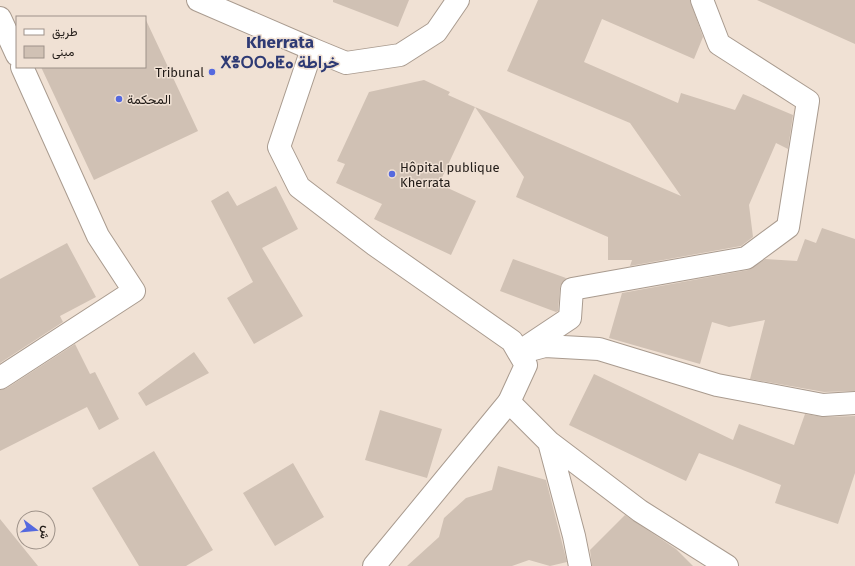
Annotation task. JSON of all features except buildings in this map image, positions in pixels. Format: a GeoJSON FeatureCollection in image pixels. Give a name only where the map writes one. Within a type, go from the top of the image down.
{"type":"FeatureCollection","features":[{"type":"Feature","properties":{"kind":"street"},"geometry":{"type":"LineString","coordinates":[[198,0],[312,50],[346,63],[400,54],[436,32],[458,0]]}},
{"type":"Feature","properties":{"kind":"street"},"geometry":{"type":"LineString","coordinates":[[519,352],[570,318],[572,289],[746,258],[788,227],[808,101],[719,44],[702,0]]}},
{"type":"Feature","properties":{"kind":"street"},"geometry":{"type":"LineString","coordinates":[[0,18],[16,53]]}},
{"type":"Feature","properties":{"kind":"street"},"geometry":{"type":"LineString","coordinates":[[312,50],[279,147],[299,187],[376,245],[512,340],[526,365],[509,402],[374,566]]}},
{"type":"Feature","properties":{"kind":"street"},"geometry":{"type":"LineString","coordinates":[[0,378],[52,346],[134,291],[98,236],[22,68]]}},
{"type":"Feature","properties":{"kind":"street"},"geometry":{"type":"LineString","coordinates":[[519,352],[545,346],[599,349],[717,385],[823,405],[855,403]]}},
{"type":"Feature","properties":{"kind":"street"},"geometry":{"type":"LineString","coordinates":[[509,402],[549,442],[640,511],[727,566]]}},
{"type":"Feature","properties":{"kind":"street"},"geometry":{"type":"LineString","coordinates":[[549,442],[574,536],[580,566]]}},
{"type":"Feature","properties":{"kind":"place","name":"Tribunal"},"geometry":{"type":"Point","coordinates":[212,72]}},
{"type":"Feature","properties":{"kind":"place","name":"المحكمة"},"geometry":{"type":"Point","coordinates":[119,99]}},
{"type":"Feature","properties":{"kind":"place","name":"Hôpital publique Kherrata"},"geometry":{"type":"Point","coordinates":[392,174]}},
{"type":"Feature","properties":{"kind":"district","name":"Kherrata ⵅⴻⵔⵔⴰⵟⴰ خراطة"},"geometry":{"type":"Point","coordinates":[280,52]}}]}
